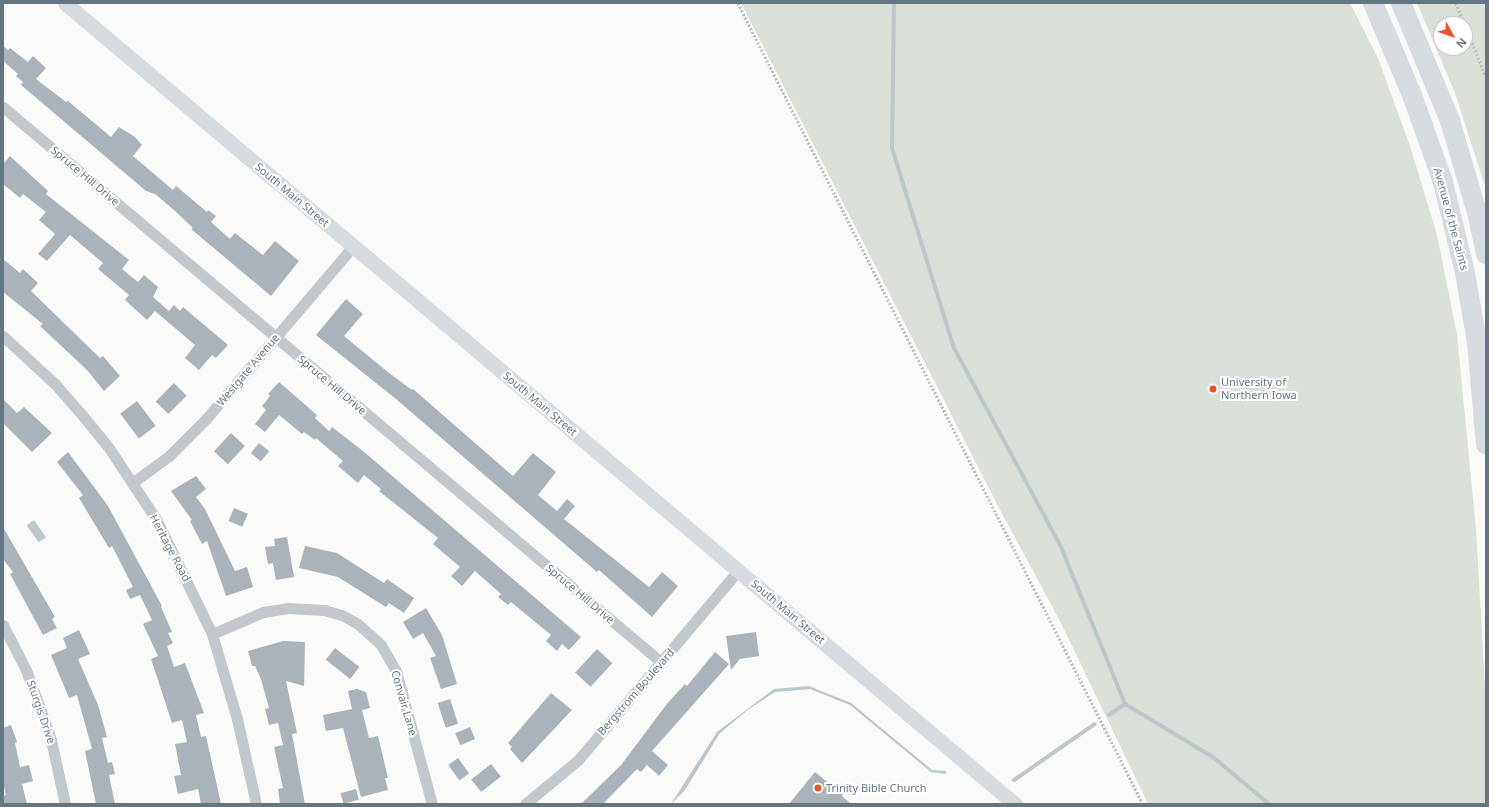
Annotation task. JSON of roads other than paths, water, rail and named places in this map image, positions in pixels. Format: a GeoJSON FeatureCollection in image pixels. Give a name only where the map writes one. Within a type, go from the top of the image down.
{"type":"FeatureCollection","features":[{"type":"Feature","properties":{"kind":"highway","name":"Avenue of the Saints"},"geometry":{"type":"LineString","coordinates":[[1373,3],[1412,94],[1448,204],[1477,342],[1486,445]]}},
{"type":"Feature","properties":{"kind":"highway"},"geometry":{"type":"LineString","coordinates":[[1401,3],[1450,121],[1477,212],[1486,254]]}},
{"type":"Feature","properties":{"kind":"street","name":"South Main Street"},"geometry":{"type":"LineString","coordinates":[[64,3],[738,571],[1007,801]]}},
{"type":"Feature","properties":{"kind":"street","name":"Spruce Hill Drive"},"geometry":{"type":"LineString","coordinates":[[3,107],[661,662]]}},
{"type":"Feature","properties":{"kind":"street","name":"Westgate Avenue"},"geometry":{"type":"LineString","coordinates":[[132,483],[149,472],[186,441],[353,246]]}},
{"type":"Feature","properties":{"kind":"street","name":"Heritage Road"},"geometry":{"type":"LineString","coordinates":[[3,336],[55,384],[83,416],[132,483],[163,532],[212,634],[237,719],[256,804]]}},
{"type":"Feature","properties":{"kind":"street","name":"Bergstrom Boulevard"},"geometry":{"type":"LineString","coordinates":[[525,804],[578,760],[738,571]]}},
{"type":"Feature","properties":{"kind":"street","name":"Convair Lane"},"geometry":{"type":"LineString","coordinates":[[212,634],[263,612],[287,608],[324,610],[342,615],[358,624],[381,645],[396,671],[432,804]]}},
{"type":"Feature","properties":{"kind":"street","name":"Sturgis Drive"},"geometry":{"type":"LineString","coordinates":[[3,625],[26,670],[44,719],[65,804]]}},
{"type":"Feature","properties":{"kind":"waterway"},"geometry":{"type":"LineString","coordinates":[[894,3],[892,148],[954,348],[1061,547],[1125,704],[1213,757],[1269,804]]}},
{"type":"Feature","properties":{"kind":"waterway"},"geometry":{"type":"LineString","coordinates":[[1109,715],[1125,704]]}},
{"type":"Feature","properties":{"kind":"waterway"},"geometry":{"type":"LineString","coordinates":[[1014,780],[1095,724]]}},
{"type":"Feature","properties":{"kind":"place","name":"University of Northern Iowa"},"geometry":{"type":"Point","coordinates":[1213,389]}},
{"type":"Feature","properties":{"kind":"place","name":"Trinity Bible Church"},"geometry":{"type":"Point","coordinates":[818,788]}}]}
